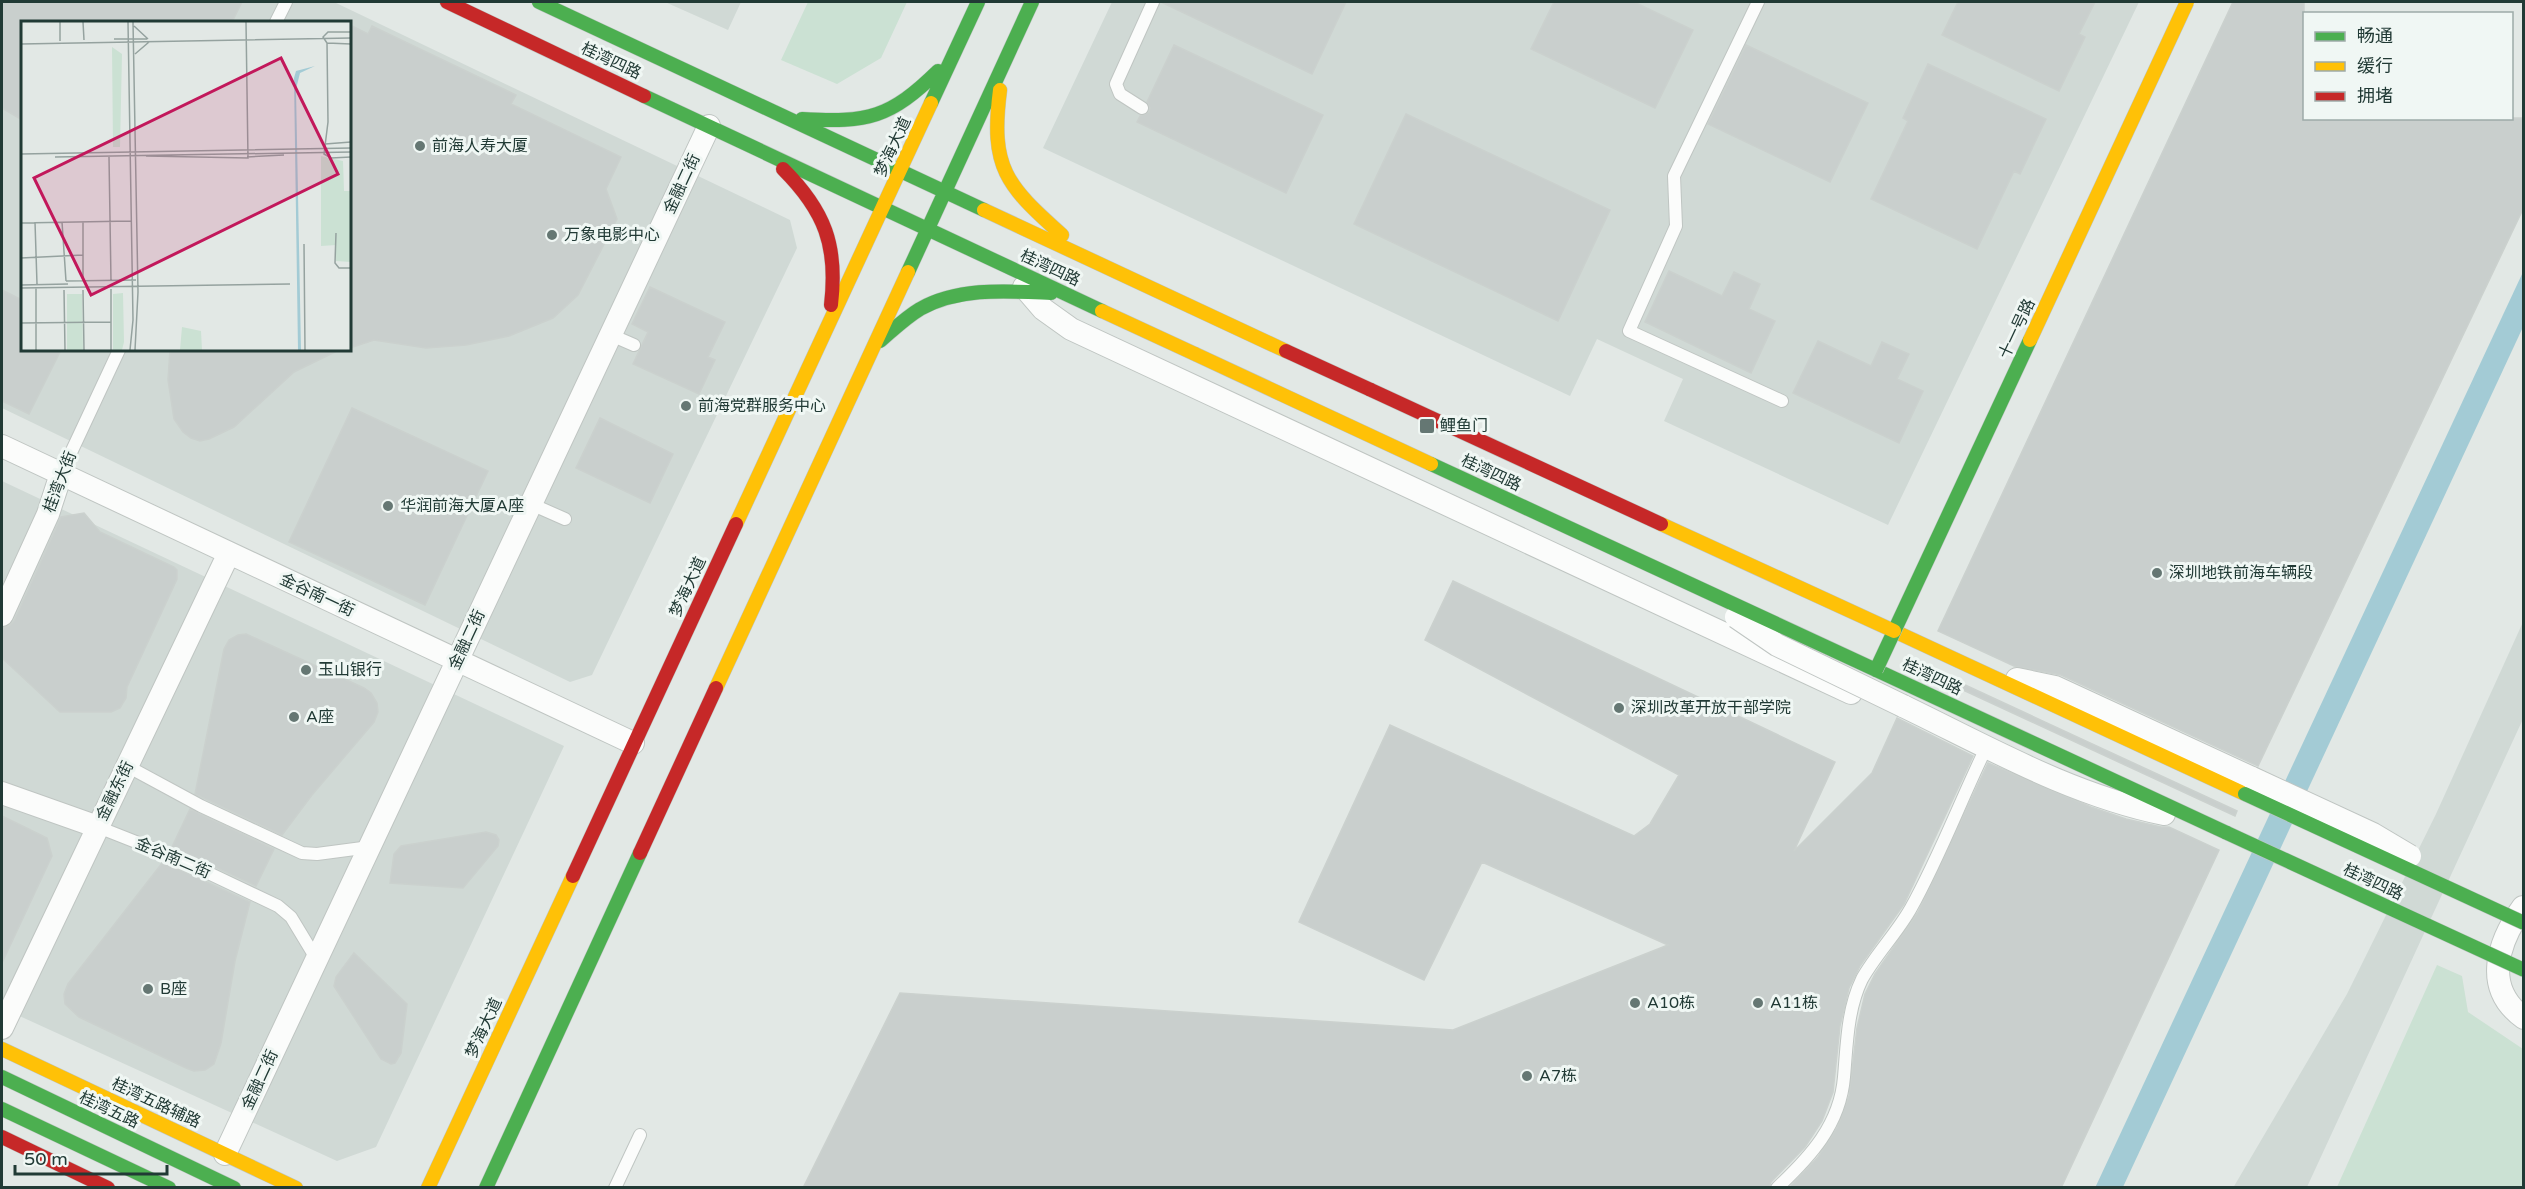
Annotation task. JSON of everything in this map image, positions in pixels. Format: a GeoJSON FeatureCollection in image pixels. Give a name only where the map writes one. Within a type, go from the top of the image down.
{"type":"FeatureCollection","features":[{"type":"Feature","properties":{"kind":"main road","name":"桂湾四路"},"geometry":{"type":"LineString","coordinates":[[447,2],[882,209],[1680,579]]}},
{"type":"Feature","properties":{"kind":"main road","name":"桂湾四路"},"geometry":{"type":"LineString","coordinates":[[538,2],[899,172],[1991,676]]}},
{"type":"Feature","properties":{"kind":"main road","name":"梦海大道"},"geometry":{"type":"LineString","coordinates":[[428,1188],[978,2]]}},
{"type":"Feature","properties":{"kind":"main road"},"geometry":{"type":"LineString","coordinates":[[486,1188],[1032,2]]}},
{"type":"Feature","properties":{"kind":"main road","name":"十一号路"},"geometry":{"type":"LineString","coordinates":[[1871,679],[2187,2]]}},
{"type":"Feature","properties":{"kind":"main road"},"geometry":{"type":"LineString","coordinates":[[784,117],[851,121],[879,116],[915,95],[954,54]]}},
{"type":"Feature","properties":{"kind":"main road"},"geometry":{"type":"LineString","coordinates":[[1005,59],[996,116],[995,143],[1001,169],[1029,207],[1088,258]]}},
{"type":"Feature","properties":{"kind":"main road"},"geometry":{"type":"LineString","coordinates":[[766,153],[798,183],[813,202],[825,224],[833,247],[834,271],[828,327]]}},
{"type":"Feature","properties":{"kind":"main road"},"geometry":{"type":"LineString","coordinates":[[873,347],[906,318],[936,301],[973,293],[1027,291],[1065,294]]}},
{"type":"Feature","properties":{"kind":"main road","name":"桂湾四路"},"geometry":{"type":"LineString","coordinates":[[1908,696],[2217,828],[2523,970]]}},
{"type":"Feature","properties":{"kind":"main road"},"geometry":{"type":"LineString","coordinates":[[2470,898],[2523,923]]}},
{"type":"Feature","properties":{"kind":"main road","name":"桂湾五路辅路"},"geometry":{"type":"LineString","coordinates":[[2,1049],[296,1188]]}},
{"type":"Feature","properties":{"kind":"main road","name":"桂湾五路"},"geometry":{"type":"LineString","coordinates":[[2,1077],[234,1188]]}},
{"type":"Feature","properties":{"kind":"main road"},"geometry":{"type":"LineString","coordinates":[[2,1109],[170,1188]]}},
{"type":"Feature","properties":{"kind":"main road"},"geometry":{"type":"LineString","coordinates":[[2,1137],[108,1188]]}},
{"type":"Feature","properties":{"kind":"street"},"geometry":{"type":"LineString","coordinates":[[1011,269],[1042,309],[1081,334],[1851,693],[2172,2]]}},
{"type":"Feature","properties":{"kind":"street","name":"金融二街"},"geometry":{"type":"LineString","coordinates":[[225,1154],[709,126]]}},
{"type":"Feature","properties":{"kind":"street","name":"金谷南一街"},"geometry":{"type":"LineString","coordinates":[[2,446],[633,743]]}},
{"type":"Feature","properties":{"kind":"street","name":"桂湾大街"},"geometry":{"type":"LineString","coordinates":[[2,615],[48,514],[60,474]]}},
{"type":"Feature","properties":{"kind":"street","name":"金融东街"},"geometry":{"type":"LineString","coordinates":[[2,1028],[229,553]]}},
{"type":"Feature","properties":{"kind":"street"},"geometry":{"type":"LineString","coordinates":[[1680,579],[1777,645],[1871,679],[1908,696],[1987,746],[2088,794],[2130,807],[2217,828]]}},
{"type":"Feature","properties":{"kind":"street"},"geometry":{"type":"LineString","coordinates":[[1991,676],[2055,687],[2249,786],[2382,839],[2470,898]]}},
{"type":"Feature","properties":{"kind":"street","name":"金谷南二街"},"geometry":{"type":"LineString","coordinates":[[2,794],[98,826]]}},
{"type":"Feature","properties":{"kind":"street"},"geometry":{"type":"LineString","coordinates":[[2523,905],[2503,946],[2497,967],[2497,981],[2503,996],[2515,1012],[2523,1018]]}},
{"type":"Feature","properties":{"kind":"lane"},"geometry":{"type":"LineString","coordinates":[[276,21],[286,2]]}},
{"type":"Feature","properties":{"kind":"lane"},"geometry":{"type":"LineString","coordinates":[[1142,108],[1120,94],[1116,84],[1153,2]]}},
{"type":"Feature","properties":{"kind":"lane"},"geometry":{"type":"LineString","coordinates":[[1758,2],[1674,176],[1676,225],[1629,331],[1782,400]]}},
{"type":"Feature","properties":{"kind":"lane"},"geometry":{"type":"LineString","coordinates":[[611,335],[634,345]]}},
{"type":"Feature","properties":{"kind":"lane","name":"桂湾大街"},"geometry":{"type":"LineString","coordinates":[[60,474],[119,351]]}},
{"type":"Feature","properties":{"kind":"lane"},"geometry":{"type":"LineString","coordinates":[[531,504],[565,519]]}},
{"type":"Feature","properties":{"kind":"lane"},"geometry":{"type":"LineString","coordinates":[[1777,1188],[1815,1150],[1829,1129],[1838,1108],[1844,1079],[1846,1030],[1862,980],[1912,906],[1987,746]]}},
{"type":"Feature","properties":{"kind":"lane"},"geometry":{"type":"LineString","coordinates":[[127,766],[201,806],[302,853],[317,854],[370,848]]}},
{"type":"Feature","properties":{"kind":"lane","name":"金谷南二街"},"geometry":{"type":"LineString","coordinates":[[98,826],[179,859],[278,906],[291,917],[317,960]]}},
{"type":"Feature","properties":{"kind":"lane"},"geometry":{"type":"LineString","coordinates":[[615,1188],[640,1135]]}},
{"type":"Feature","properties":{"kind":"shaded area"},"geometry":{"type":"Polygon","coordinates":[[[2,2],[334,2],[790,220],[797,248],[592,675],[570,682],[2,408],[2,2]]]}},
{"type":"Feature","properties":{"kind":"shaded area"},"geometry":{"type":"Polygon","coordinates":[[[665,2],[741,2],[728,30],[665,2]]]}},
{"type":"Feature","properties":{"kind":"shaded area"},"geometry":{"type":"Polygon","coordinates":[[[1112,2],[2139,2],[1888,525],[1664,421],[1683,379],[1597,339],[1570,396],[1043,148],[1112,2]]]}},
{"type":"Feature","properties":{"kind":"shaded area"},"geometry":{"type":"Polygon","coordinates":[[[2,481],[564,746],[376,1147],[337,1161],[2,1008],[2,481]]]}},
{"type":"Feature","properties":{"kind":"shaded area"},"geometry":{"type":"Polygon","coordinates":[[[2523,622],[2523,719],[2307,1187],[2233,1188],[2347,994],[2436,814],[2523,622]]]}},
{"type":"Feature","properties":{"kind":"green space"},"geometry":{"type":"Polygon","coordinates":[[[808,2],[907,2],[881,58],[837,84],[781,60],[808,2]]]}},
{"type":"Feature","properties":{"kind":"green space"},"geometry":{"type":"Polygon","coordinates":[[[2437,965],[2462,976],[2468,1012],[2523,1049],[2523,1187],[2337,1187],[2437,965]]]}},
{"type":"Feature","properties":{"kind":"water"},"geometry":{"type":"Polygon","coordinates":[[[2523,272],[2523,327],[2123,1187],[2095,1188],[2523,272]]]}},
{"type":"Feature","properties":{"kind":"building"},"geometry":{"type":"Polygon","coordinates":[[[2,2],[242,2],[232,21],[21,21],[21,119],[2,108],[2,2]]]}},
{"type":"Feature","properties":{"kind":"building"},"geometry":{"type":"Polygon","coordinates":[[[1161,2],[1346,2],[1312,74],[1161,2]]]}},
{"type":"Feature","properties":{"kind":"building"},"geometry":{"type":"Polygon","coordinates":[[[1554,2],[1634,2],[1693,30],[1655,108],[1531,49],[1554,2]]]}},
{"type":"Feature","properties":{"kind":"building"},"geometry":{"type":"Polygon","coordinates":[[[1958,2],[2095,2],[2079,34],[2085,37],[2059,91],[1942,35],[1958,2]]]}},
{"type":"Feature","properties":{"kind":"building"},"geometry":{"type":"Polygon","coordinates":[[[2233,2],[2304,2],[2303,120],[2513,120],[2513,118],[2523,118],[2523,209],[2258,766],[2061,675],[2014,666],[1938,631],[2233,2]]]}},
{"type":"Feature","properties":{"kind":"building"},"geometry":{"type":"Polygon","coordinates":[[[351,26],[368,34],[372,26],[516,95],[511,104],[621,157],[606,189],[617,219],[578,295],[553,318],[509,336],[466,345],[426,348],[374,340],[351,348],[351,26]]]}},
{"type":"Feature","properties":{"kind":"building"},"geometry":{"type":"Polygon","coordinates":[[[1174,45],[1323,115],[1286,193],[1137,122],[1140,116],[1149,112],[1147,102],[1174,45]]]}},
{"type":"Feature","properties":{"kind":"building"},"geometry":{"type":"Polygon","coordinates":[[[1746,45],[1868,103],[1830,182],[1708,124],[1746,45]]]}},
{"type":"Feature","properties":{"kind":"building"},"geometry":{"type":"Polygon","coordinates":[[[1928,64],[2046,119],[2020,174],[2014,171],[1977,249],[1871,199],[1908,121],[1903,118],[1928,64]]]}},
{"type":"Feature","properties":{"kind":"building"},"geometry":{"type":"Polygon","coordinates":[[[1406,114],[1610,210],[1558,321],[1354,224],[1406,114]]]}},
{"type":"Feature","properties":{"kind":"building"},"geometry":{"type":"Polygon","coordinates":[[[1669,271],[1722,296],[1734,272],[1760,284],[1749,309],[1775,321],[1751,373],[1645,322],[1669,271]]]}},
{"type":"Feature","properties":{"kind":"building"},"geometry":{"type":"Polygon","coordinates":[[[650,287],[725,322],[708,357],[715,360],[699,394],[633,364],[648,332],[632,324],[650,287]]]}},
{"type":"Feature","properties":{"kind":"building"},"geometry":{"type":"Polygon","coordinates":[[[2,290],[21,300],[21,351],[60,351],[29,414],[2,401],[2,290]]]}},
{"type":"Feature","properties":{"kind":"building"},"geometry":{"type":"Polygon","coordinates":[[[1818,341],[1871,366],[1882,342],[1909,354],[1897,379],[1923,391],[1899,443],[1793,393],[1818,341]]]}},
{"type":"Feature","properties":{"kind":"building"},"geometry":{"type":"Polygon","coordinates":[[[170,351],[337,351],[294,372],[234,427],[200,441],[183,432],[174,419],[168,380],[170,351]]]}},
{"type":"Feature","properties":{"kind":"building","name":"华润前海大厦A座"},"geometry":{"type":"Polygon","coordinates":[[[352,408],[488,471],[425,605],[289,542],[352,408]]]}},
{"type":"Feature","properties":{"kind":"building"},"geometry":{"type":"Polygon","coordinates":[[[600,418],[673,454],[650,503],[576,468],[600,418]]]}},
{"type":"Feature","properties":{"kind":"building"},"geometry":{"type":"Polygon","coordinates":[[[84,513],[100,532],[177,570],[177,579],[127,687],[126,698],[120,708],[111,712],[60,712],[2,658],[2,628],[14,621],[61,517],[84,513]]]}},
{"type":"Feature","properties":{"kind":"building"},"geometry":{"type":"Polygon","coordinates":[[[1453,581],[1835,762],[1794,851],[1872,773],[1897,718],[1973,756],[1904,904],[1860,966],[1849,988],[1840,1026],[1833,1092],[1822,1121],[1805,1147],[1771,1182],[1769,1188],[803,1188],[900,993],[1453,1030],[1668,945],[1482,862],[1424,980],[1299,922],[1390,725],[1634,836],[1650,824],[1679,775],[1425,640],[1453,581]]]}},
{"type":"Feature","properties":{"kind":"building","name":"A座"},"geometry":{"type":"Polygon","coordinates":[[[246,634],[364,688],[371,693],[377,703],[378,712],[374,722],[312,795],[282,835],[195,794],[224,649],[229,640],[246,634]]]}},
{"type":"Feature","properties":{"kind":"building"},"geometry":{"type":"Polygon","coordinates":[[[1922,665],[2237,811],[2235,816],[1920,670],[1922,665]]]}},
{"type":"Feature","properties":{"kind":"building"},"geometry":{"type":"Polygon","coordinates":[[[1988,763],[2091,807],[2126,819],[2169,827],[2219,850],[2061,1188],[1789,1188],[1818,1157],[1837,1128],[1849,1096],[1857,1028],[1865,994],[1875,974],[1918,912],[1988,763]]]}},
{"type":"Feature","properties":{"kind":"building"},"geometry":{"type":"Polygon","coordinates":[[[190,809],[274,849],[256,886],[172,847],[190,809]]]}},
{"type":"Feature","properties":{"kind":"building"},"geometry":{"type":"Polygon","coordinates":[[[2,816],[47,838],[52,856],[2,963],[2,816]]]}},
{"type":"Feature","properties":{"kind":"building"},"geometry":{"type":"Polygon","coordinates":[[[486,832],[496,835],[499,840],[498,846],[463,888],[390,883],[394,854],[401,846],[486,832]]]}},
{"type":"Feature","properties":{"kind":"building","name":"B座"},"geometry":{"type":"Polygon","coordinates":[[[163,862],[250,902],[235,961],[221,1043],[214,1064],[205,1070],[194,1071],[186,1068],[79,1017],[65,1004],[64,994],[68,984],[163,862]]]}},
{"type":"Feature","properties":{"kind":"building"},"geometry":{"type":"Polygon","coordinates":[[[354,953],[407,1004],[401,1053],[395,1063],[391,1064],[381,1059],[334,986],[336,977],[354,953]]]}},
{"type":"Feature","properties":{"kind":"traffic: fast"},"geometry":{"type":"LineString","coordinates":[[539,2],[984,210]]}},
{"type":"Feature","properties":{"kind":"traffic: fast"},"geometry":{"type":"LineString","coordinates":[[931,103],[978,2]]}},
{"type":"Feature","properties":{"kind":"traffic: fast"},"geometry":{"type":"LineString","coordinates":[[908,272],[1032,2]]}},
{"type":"Feature","properties":{"kind":"traffic: fast"},"geometry":{"type":"LineString","coordinates":[[802,119],[844,120],[877,114],[906,99],[938,71]]}},
{"type":"Feature","properties":{"kind":"traffic: fast"},"geometry":{"type":"LineString","coordinates":[[644,96],[1102,311]]}},
{"type":"Feature","properties":{"kind":"traffic: fast"},"geometry":{"type":"LineString","coordinates":[[880,341],[920,309],[951,297],[984,292],[1051,293]]}},
{"type":"Feature","properties":{"kind":"traffic: fast"},"geometry":{"type":"LineString","coordinates":[[1876,670],[2030,340]]}},
{"type":"Feature","properties":{"kind":"traffic: fast"},"geometry":{"type":"LineString","coordinates":[[1431,464],[1876,670]]}},
{"type":"Feature","properties":{"kind":"traffic: fast"},"geometry":{"type":"LineString","coordinates":[[1876,670],[2227,833]]}},
{"type":"Feature","properties":{"kind":"traffic: fast"},"geometry":{"type":"LineString","coordinates":[[2245,794],[2524,923]]}},
{"type":"Feature","properties":{"kind":"traffic: fast"},"geometry":{"type":"LineString","coordinates":[[2227,833],[2524,970]]}},
{"type":"Feature","properties":{"kind":"traffic: fast"},"geometry":{"type":"LineString","coordinates":[[486,1188],[640,853]]}},
{"type":"Feature","properties":{"kind":"traffic: fast"},"geometry":{"type":"LineString","coordinates":[[2,1077],[234,1188]]}},
{"type":"Feature","properties":{"kind":"traffic: fast"},"geometry":{"type":"LineString","coordinates":[[2,1109],[169,1188]]}},
{"type":"Feature","properties":{"kind":"traffic: slow"},"geometry":{"type":"LineString","coordinates":[[2030,340],[2187,2]]}},
{"type":"Feature","properties":{"kind":"traffic: slow"},"geometry":{"type":"LineString","coordinates":[[1000,90],[997,117],[998,139],[1000,157],[1006,173],[1027,202],[1062,235]]}},
{"type":"Feature","properties":{"kind":"traffic: slow"},"geometry":{"type":"LineString","coordinates":[[736,524],[931,103]]}},
{"type":"Feature","properties":{"kind":"traffic: slow"},"geometry":{"type":"LineString","coordinates":[[984,210],[1286,351]]}},
{"type":"Feature","properties":{"kind":"traffic: slow"},"geometry":{"type":"LineString","coordinates":[[716,688],[908,272]]}},
{"type":"Feature","properties":{"kind":"traffic: slow"},"geometry":{"type":"LineString","coordinates":[[1102,311],[1195,354]]}},
{"type":"Feature","properties":{"kind":"traffic: slow"},"geometry":{"type":"LineString","coordinates":[[1195,354],[1431,464]]}},
{"type":"Feature","properties":{"kind":"traffic: slow"},"geometry":{"type":"LineString","coordinates":[[1661,524],[1894,631]]}},
{"type":"Feature","properties":{"kind":"traffic: slow"},"geometry":{"type":"LineString","coordinates":[[1894,631],[2245,794]]}},
{"type":"Feature","properties":{"kind":"traffic: slow"},"geometry":{"type":"LineString","coordinates":[[428,1188],[573,876]]}},
{"type":"Feature","properties":{"kind":"traffic: slow"},"geometry":{"type":"LineString","coordinates":[[2,1049],[296,1188]]}},
{"type":"Feature","properties":{"kind":"traffic: jam"},"geometry":{"type":"LineString","coordinates":[[447,2],[644,96]]}},
{"type":"Feature","properties":{"kind":"traffic: jam"},"geometry":{"type":"LineString","coordinates":[[783,169],[809,200],[825,231],[832,265],[831,305]]}},
{"type":"Feature","properties":{"kind":"traffic: jam"},"geometry":{"type":"LineString","coordinates":[[1286,351],[1371,390]]}},
{"type":"Feature","properties":{"kind":"traffic: jam"},"geometry":{"type":"LineString","coordinates":[[1371,390],[1661,524]]}},
{"type":"Feature","properties":{"kind":"traffic: jam"},"geometry":{"type":"LineString","coordinates":[[573,876],[736,524]]}},
{"type":"Feature","properties":{"kind":"traffic: jam"},"geometry":{"type":"LineString","coordinates":[[640,853],[716,688]]}},
{"type":"Feature","properties":{"kind":"traffic: jam"},"geometry":{"type":"LineString","coordinates":[[2,1137],[108,1188]]}},
{"type":"Feature","properties":{"kind":"place","name":"前海人寿大厦"},"geometry":{"type":"Point","coordinates":[420,146]}},
{"type":"Feature","properties":{"kind":"place","name":"万象电影中心"},"geometry":{"type":"Point","coordinates":[552,235]}},
{"type":"Feature","properties":{"kind":"place","name":"前海党群服务中心"},"geometry":{"type":"Point","coordinates":[686,406]}},
{"type":"Feature","properties":{"kind":"place","name":"鲤鱼门"},"geometry":{"type":"Point","coordinates":[1427,426]}},
{"type":"Feature","properties":{"kind":"place","name":"华润前海大厦A座"},"geometry":{"type":"Point","coordinates":[388,506]}},
{"type":"Feature","properties":{"kind":"place","name":"深圳地铁前海车辆段"},"geometry":{"type":"Point","coordinates":[2157,573]}},
{"type":"Feature","properties":{"kind":"place","name":"玉山银行"},"geometry":{"type":"Point","coordinates":[306,670]}},
{"type":"Feature","properties":{"kind":"place","name":"深圳改革开放干部学院"},"geometry":{"type":"Point","coordinates":[1619,708]}},
{"type":"Feature","properties":{"kind":"place","name":"A座"},"geometry":{"type":"Point","coordinates":[294,717]}},
{"type":"Feature","properties":{"kind":"place","name":"B座"},"geometry":{"type":"Point","coordinates":[148,989]}},
{"type":"Feature","properties":{"kind":"place","name":"A10栋"},"geometry":{"type":"Point","coordinates":[1635,1003]}},
{"type":"Feature","properties":{"kind":"place","name":"A11栋"},"geometry":{"type":"Point","coordinates":[1758,1003]}},
{"type":"Feature","properties":{"kind":"place","name":"A7栋"},"geometry":{"type":"Point","coordinates":[1527,1076]}}]}
